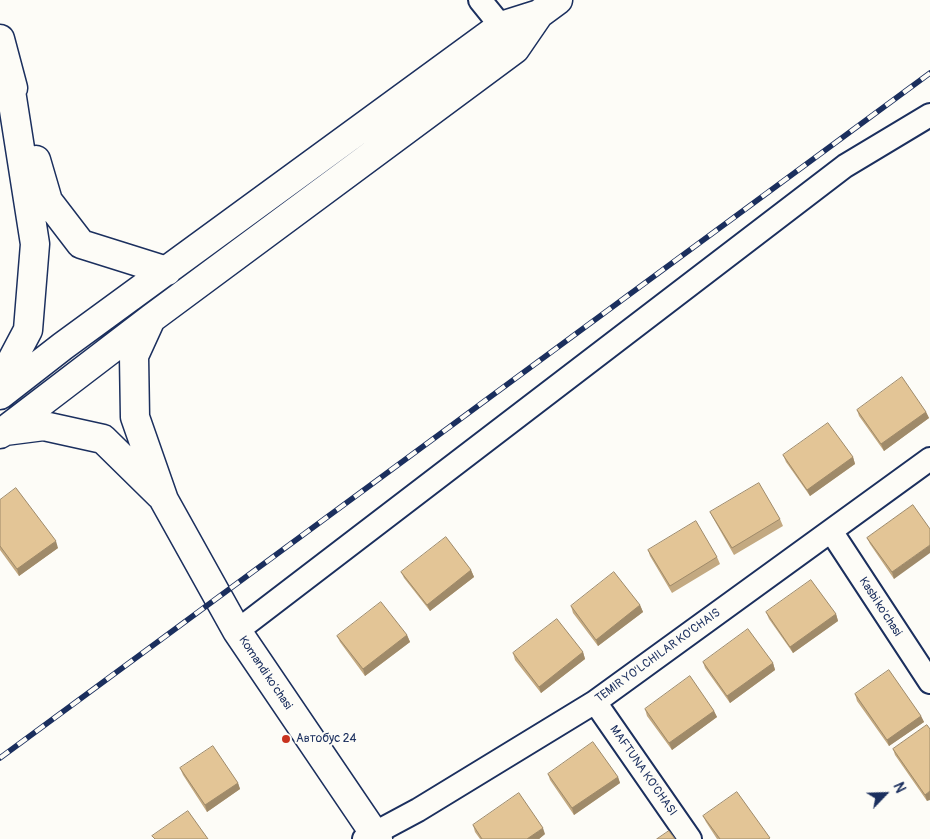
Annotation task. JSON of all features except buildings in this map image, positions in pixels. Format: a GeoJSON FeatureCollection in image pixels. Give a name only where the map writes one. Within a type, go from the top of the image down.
{"type":"FeatureCollection","features":[{"type":"Feature","properties":{"kind":"main road"},"geometry":{"type":"LineString","coordinates":[[0,396],[501,26],[548,7]]}},
{"type":"Feature","properties":{"kind":"main road"},"geometry":{"type":"LineString","coordinates":[[2,432],[152,318],[515,49],[548,7]]}},
{"type":"Feature","properties":{"kind":"main road"},"geometry":{"type":"LineString","coordinates":[[0,39],[8,72],[48,201],[81,244],[167,271]]}},
{"type":"Feature","properties":{"kind":"main road"},"geometry":{"type":"LineString","coordinates":[[0,383],[28,330],[35,244],[8,72]]}},
{"type":"Feature","properties":{"kind":"main road","name":"Komandi ko‘chasi"},"geometry":{"type":"LineString","coordinates":[[152,318],[134,356],[135,417],[164,500],[237,631],[372,837]]}},
{"type":"Feature","properties":{"kind":"main road","name":"Komandi ko‘chasi"},"geometry":{"type":"LineString","coordinates":[[2,432],[44,426],[103,439],[164,500]]}},
{"type":"Feature","properties":{"kind":"street"},"geometry":{"type":"LineString","coordinates":[[480,0],[501,26]]}},
{"type":"Feature","properties":{"kind":"street"},"geometry":{"type":"LineString","coordinates":[[237,631],[845,166],[930,115]]}},
{"type":"Feature","properties":{"kind":"street","name":"TEMIR YO'LCHILAR KO'CHAIS"},"geometry":{"type":"LineString","coordinates":[[372,837],[595,702],[930,459]]}},
{"type":"Feature","properties":{"kind":"street","name":"Kasbi ko'chasi"},"geometry":{"type":"LineString","coordinates":[[831,531],[930,682]]}},
{"type":"Feature","properties":{"kind":"street","name":"MAFTUNA KO'CHASI"},"geometry":{"type":"LineString","coordinates":[[595,702],[690,839]]}},
{"type":"Feature","properties":{"kind":"railway"},"geometry":{"type":"LineString","coordinates":[[0,758],[930,73]]}},
{"type":"Feature","properties":{"kind":"place","name":"Автобус 24"},"geometry":{"type":"Point","coordinates":[286,739]}}]}
